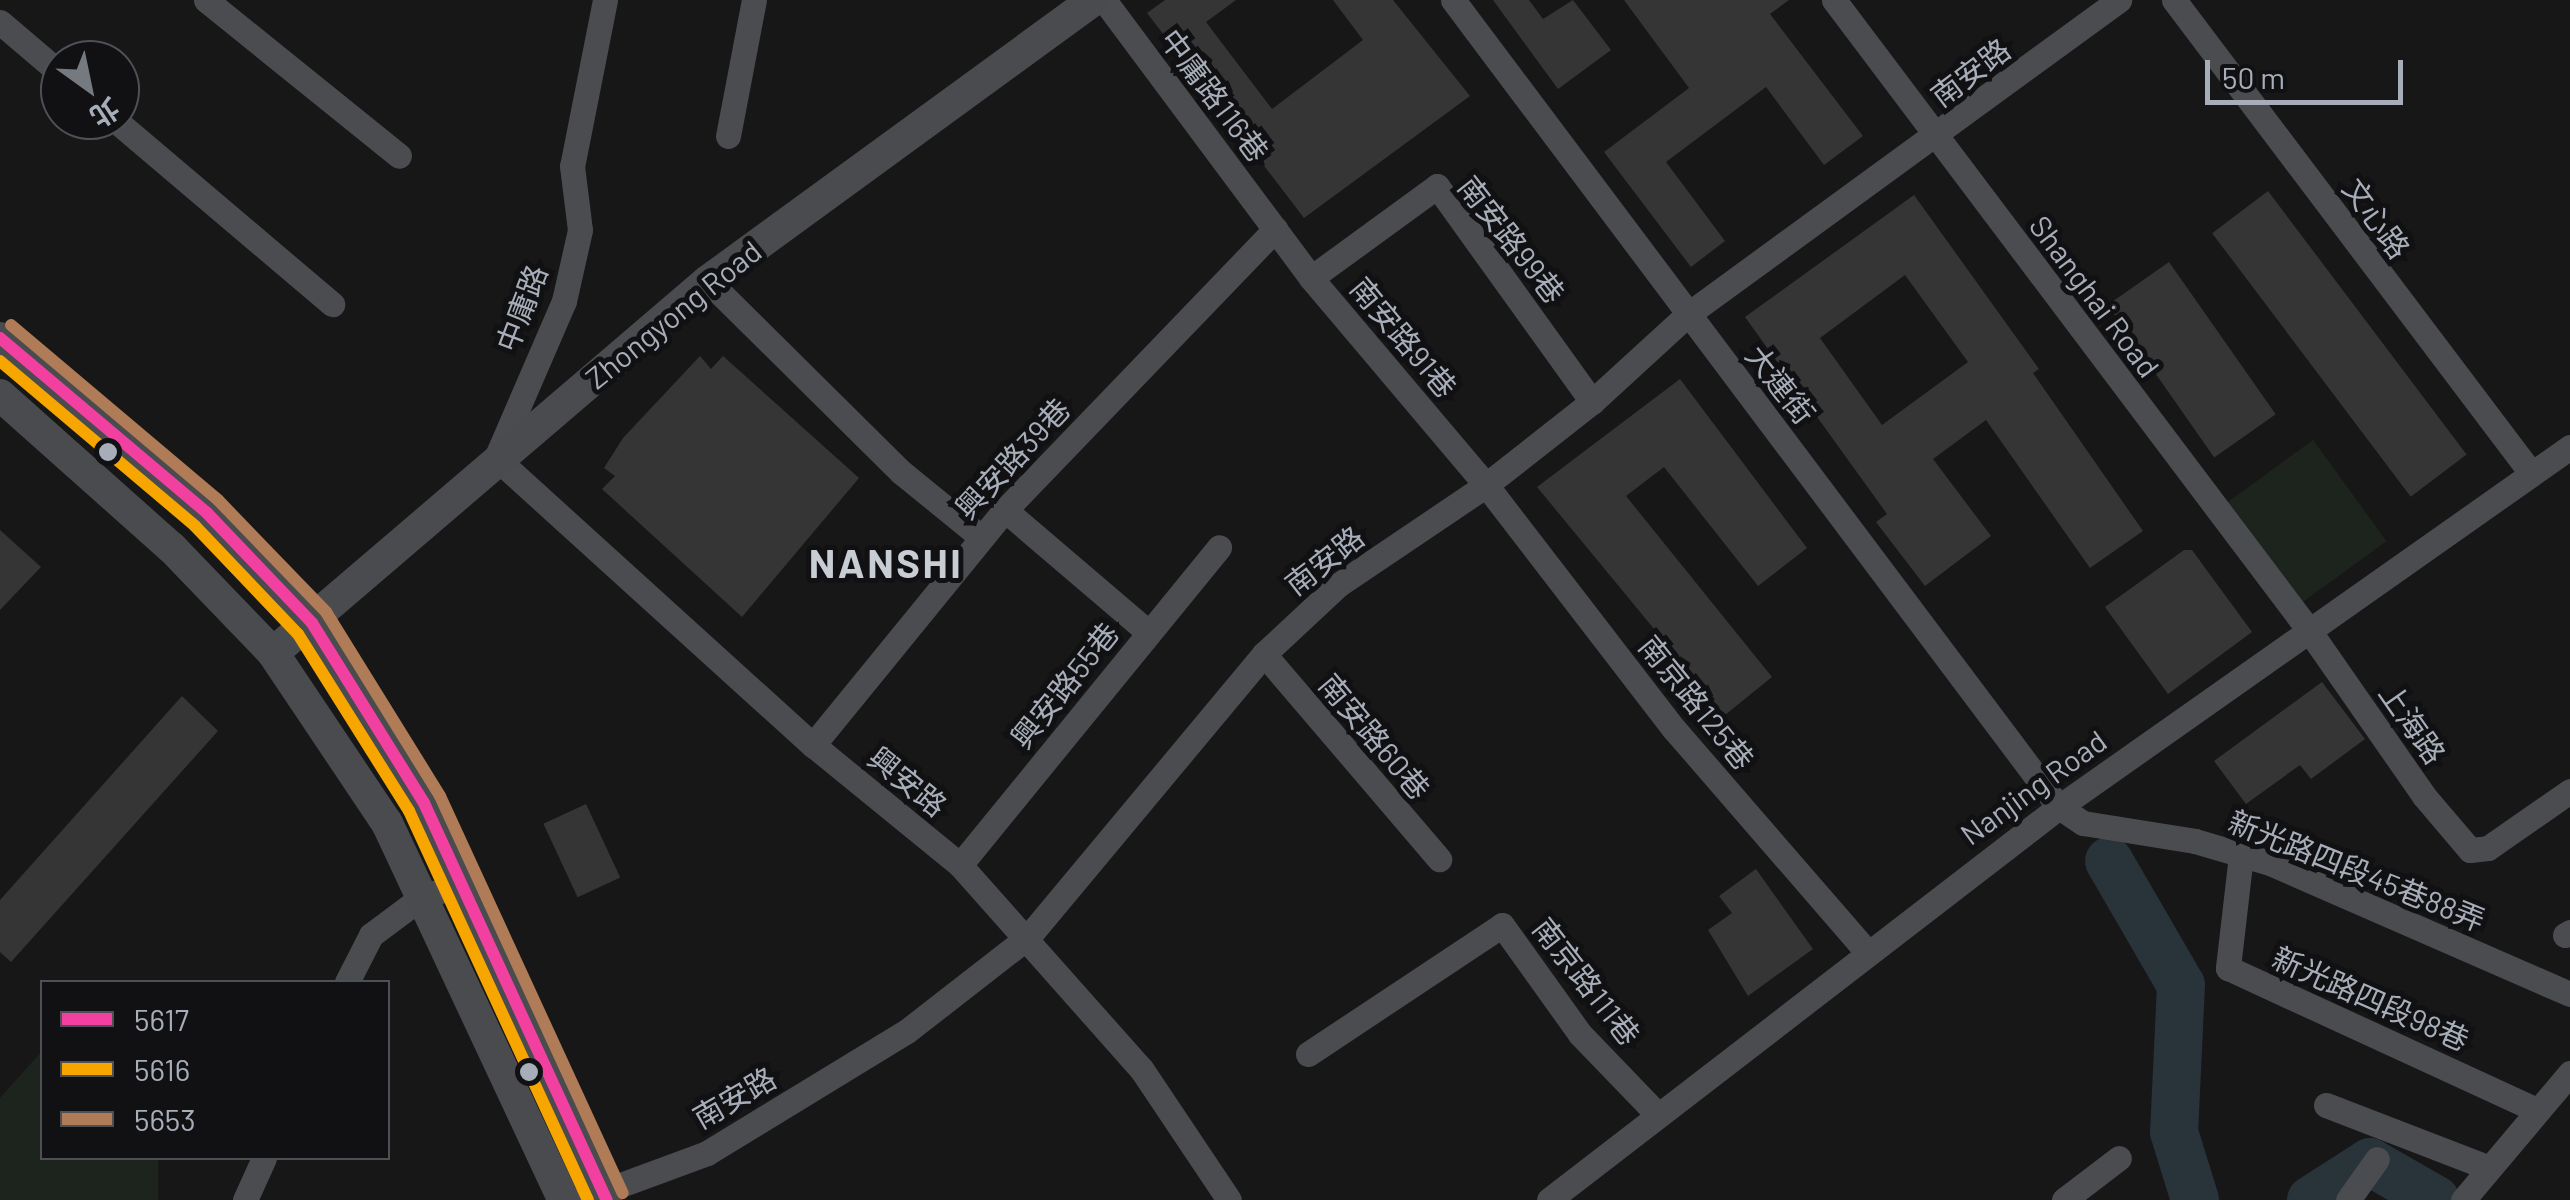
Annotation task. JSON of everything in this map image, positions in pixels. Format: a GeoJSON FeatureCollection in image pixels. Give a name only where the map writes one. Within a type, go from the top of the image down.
{"type":"FeatureCollection","features":[{"type":"Feature","properties":{"kind":"main road","name":"Zhongyong Road"},"geometry":{"type":"LineString","coordinates":[[272,652],[312,623],[496,458],[708,281],[1094,0]]}},
{"type":"Feature","properties":{"kind":"main road"},"geometry":{"type":"LineString","coordinates":[[0,338],[206,513],[312,623],[424,804],[596,1196]]}},
{"type":"Feature","properties":{"kind":"main road"},"geometry":{"type":"LineString","coordinates":[[0,395],[172,548],[272,652],[388,823],[564,1200]]}},
{"type":"Feature","properties":{"kind":"street"},"geometry":{"type":"LineString","coordinates":[[206,0],[399,156]]}},
{"type":"Feature","properties":{"kind":"street","name":"中庸路"},"geometry":{"type":"LineString","coordinates":[[496,458],[564,301],[580,230],[572,166],[605,0]]}},
{"type":"Feature","properties":{"kind":"street"},"geometry":{"type":"LineString","coordinates":[[728,136],[754,0]]}},
{"type":"Feature","properties":{"kind":"street","name":"中庸路116巷"},"geometry":{"type":"LineString","coordinates":[[1104,0],[1275,229]]}},
{"type":"Feature","properties":{"kind":"street","name":"大連街"},"geometry":{"type":"LineString","coordinates":[[1453,0],[2059,807]]}},
{"type":"Feature","properties":{"kind":"street","name":"Shanghai Road"},"geometry":{"type":"LineString","coordinates":[[1834,0],[2308,629]]}},
{"type":"Feature","properties":{"kind":"street","name":"南安路"},"geometry":{"type":"LineString","coordinates":[[596,1196],[707,1153],[907,1031],[1029,936],[1264,654],[1338,585],[1486,484],[1592,402],[1687,315],[1936,138],[2119,0]]}},
{"type":"Feature","properties":{"kind":"street","name":"文心路"},"geometry":{"type":"LineString","coordinates":[[2174,0],[2531,473]]}},
{"type":"Feature","properties":{"kind":"street"},"geometry":{"type":"LineString","coordinates":[[0,22],[40,56]]}},
{"type":"Feature","properties":{"kind":"street"},"geometry":{"type":"LineString","coordinates":[[139,140],[332,304]]}},
{"type":"Feature","properties":{"kind":"street","name":"南安路99巷"},"geometry":{"type":"LineString","coordinates":[[1310,278],[1437,186],[1592,402]]}},
{"type":"Feature","properties":{"kind":"street","name":"南安路91巷"},"geometry":{"type":"LineString","coordinates":[[1275,229],[1310,278],[1486,484]]}},
{"type":"Feature","properties":{"kind":"street","name":"興安路39巷"},"geometry":{"type":"LineString","coordinates":[[813,745],[1005,510],[1275,229]]}},
{"type":"Feature","properties":{"kind":"street"},"geometry":{"type":"LineString","coordinates":[[708,281],[901,472],[981,537]]}},
{"type":"Feature","properties":{"kind":"street","name":"Nanjing Road"},"geometry":{"type":"LineString","coordinates":[[1550,1200],[2059,807],[2570,447]]}},
{"type":"Feature","properties":{"kind":"street","name":"興安路"},"geometry":{"type":"LineString","coordinates":[[496,458],[813,745],[960,866],[1029,936],[1142,1070],[1228,1200]]}},
{"type":"Feature","properties":{"kind":"street","name":"南京路125巷"},"geometry":{"type":"LineString","coordinates":[[1486,484],[1674,729],[1868,952]]}},
{"type":"Feature","properties":{"kind":"street"},"geometry":{"type":"LineString","coordinates":[[1005,510],[1148,632]]}},
{"type":"Feature","properties":{"kind":"street","name":"興安路55巷"},"geometry":{"type":"LineString","coordinates":[[960,866],[1219,547]]}},
{"type":"Feature","properties":{"kind":"street","name":"上海路"},"geometry":{"type":"LineString","coordinates":[[2308,629],[2424,796],[2470,850],[2488,848],[2570,790]]}},
{"type":"Feature","properties":{"kind":"street","name":"南安路60巷"},"geometry":{"type":"LineString","coordinates":[[1264,654],[1438,859]]}},
{"type":"Feature","properties":{"kind":"street","name":"新光路四段45巷88弄"},"geometry":{"type":"LineString","coordinates":[[2059,807],[2083,823],[2240,855],[2570,994]]}},
{"type":"Feature","properties":{"kind":"street","name":"新光路四段98巷"},"geometry":{"type":"LineString","coordinates":[[2240,855],[2228,968],[2537,1110]]}},
{"type":"Feature","properties":{"kind":"street"},"geometry":{"type":"LineString","coordinates":[[348,980],[371,935],[422,897],[461,884]]}},
{"type":"Feature","properties":{"kind":"street","name":"南京路111巷"},"geometry":{"type":"LineString","coordinates":[[1308,1054],[1502,925],[1580,1034],[1658,1116]]}},
{"type":"Feature","properties":{"kind":"street"},"geometry":{"type":"LineString","coordinates":[[2326,1105],[2475,1183],[2570,1074]]}},
{"type":"Feature","properties":{"kind":"street"},"geometry":{"type":"LineString","coordinates":[[2064,1200],[2120,1158]]}},
{"type":"Feature","properties":{"kind":"street"},"geometry":{"type":"LineString","coordinates":[[2348,1200],[2378,1159]]}},
{"type":"Feature","properties":{"kind":"street"},"geometry":{"type":"LineString","coordinates":[[244,1200],[263,1160]]}},
{"type":"Feature","properties":{"kind":"shaded area"},"geometry":{"type":"Polygon","coordinates":[[[2313,440],[2386,541],[2290,611],[2217,510],[2313,440]]]}},
{"type":"Feature","properties":{"kind":"shaded area"},"geometry":{"type":"Polygon","coordinates":[[[40,1053],[40,1160],[158,1160],[158,1200],[0,1200],[0,1098],[40,1053]]]}},
{"type":"Feature","properties":{"kind":"building"},"geometry":{"type":"Polygon","coordinates":[[[1165,0],[1236,0],[1206,22],[1272,109],[1363,40],[1333,0],[1393,0],[1470,96],[1304,218],[1147,13],[1165,0]]]}},
{"type":"Feature","properties":{"kind":"building"},"geometry":{"type":"Polygon","coordinates":[[[1493,0],[1529,0],[1543,19],[1573,0],[1611,50],[1558,89],[1493,0]]]}},
{"type":"Feature","properties":{"kind":"building"},"geometry":{"type":"Polygon","coordinates":[[[1624,0],[1789,0],[1770,14],[1863,136],[1824,165],[1766,87],[1666,162],[1725,241],[1691,267],[1604,152],[1689,88],[1624,0]]]}},
{"type":"Feature","properties":{"kind":"building"},"geometry":{"type":"Polygon","coordinates":[[[2268,191],[2467,455],[2411,497],[2212,233],[2268,191]]]}},
{"type":"Feature","properties":{"kind":"building"},"geometry":{"type":"Polygon","coordinates":[[[1914,195],[2039,369],[2033,373],[2143,531],[2090,568],[1986,420],[1933,459],[1991,536],[1925,586],[1876,522],[1887,514],[1745,317],[1914,195]],[[1905,275],[1820,338],[1882,425],[1968,362],[1905,275]]]}},
{"type":"Feature","properties":{"kind":"building"},"geometry":{"type":"Polygon","coordinates":[[[2169,262],[2276,414],[2214,457],[2108,305],[2169,262]]]}},
{"type":"Feature","properties":{"kind":"building"},"geometry":{"type":"Polygon","coordinates":[[[700,356],[711,369],[723,356],[859,478],[742,617],[602,489],[615,476],[604,468],[623,438],[700,356]]]}},
{"type":"Feature","properties":{"kind":"building"},"geometry":{"type":"Polygon","coordinates":[[[1680,379],[1807,548],[1758,586],[1664,467],[1626,496],[1772,677],[1725,715],[1537,487],[1680,379]]]}},
{"type":"Feature","properties":{"kind":"building"},"geometry":{"type":"Polygon","coordinates":[[[0,530],[41,567],[0,610],[0,530]]]}},
{"type":"Feature","properties":{"kind":"building"},"geometry":{"type":"Polygon","coordinates":[[[2184,550],[2192,550],[2252,632],[2168,694],[2105,607],[2184,550]]]}},
{"type":"Feature","properties":{"kind":"building"},"geometry":{"type":"Polygon","coordinates":[[[2322,682],[2365,739],[2311,779],[2300,765],[2246,804],[2214,761],[2322,682]]]}},
{"type":"Feature","properties":{"kind":"building"},"geometry":{"type":"Polygon","coordinates":[[[182,696],[218,731],[11,962],[0,952],[0,900],[182,696]]]}},
{"type":"Feature","properties":{"kind":"building"},"geometry":{"type":"Polygon","coordinates":[[[586,804],[620,877],[578,897],[543,824],[586,804]]]}},
{"type":"Feature","properties":{"kind":"building"},"geometry":{"type":"Polygon","coordinates":[[[1756,869],[1813,949],[1748,996],[1708,930],[1732,913],[1719,896],[1756,869]]]}},
{"type":"Feature","properties":{"kind":"waterway"},"geometry":{"type":"LineString","coordinates":[[2109,861],[2181,985],[2174,1132],[2195,1200]]}},
{"type":"Feature","properties":{"kind":"waterway"},"geometry":{"type":"LineString","coordinates":[[2311,1200],[2370,1162],[2436,1200]]}},
{"type":"Feature","properties":{"kind":"transit line","name":"5653"},"geometry":{"type":"LineString","coordinates":[[11,325],[218,500],[326,612],[440,796],[623,1193]]}},
{"type":"Feature","properties":{"kind":"transit line","name":"5617"},"geometry":{"type":"LineString","coordinates":[[0,338],[207,513],[312,623],[424,803],[607,1200]]}},
{"type":"Feature","properties":{"kind":"transit line","name":"5616"},"geometry":{"type":"LineString","coordinates":[[0,361],[195,526],[298,634],[409,811],[588,1200]]}},
{"type":"Feature","properties":{"kind":"district","name":"NANSHI"},"geometry":{"type":"Point","coordinates":[886,562]}}]}
